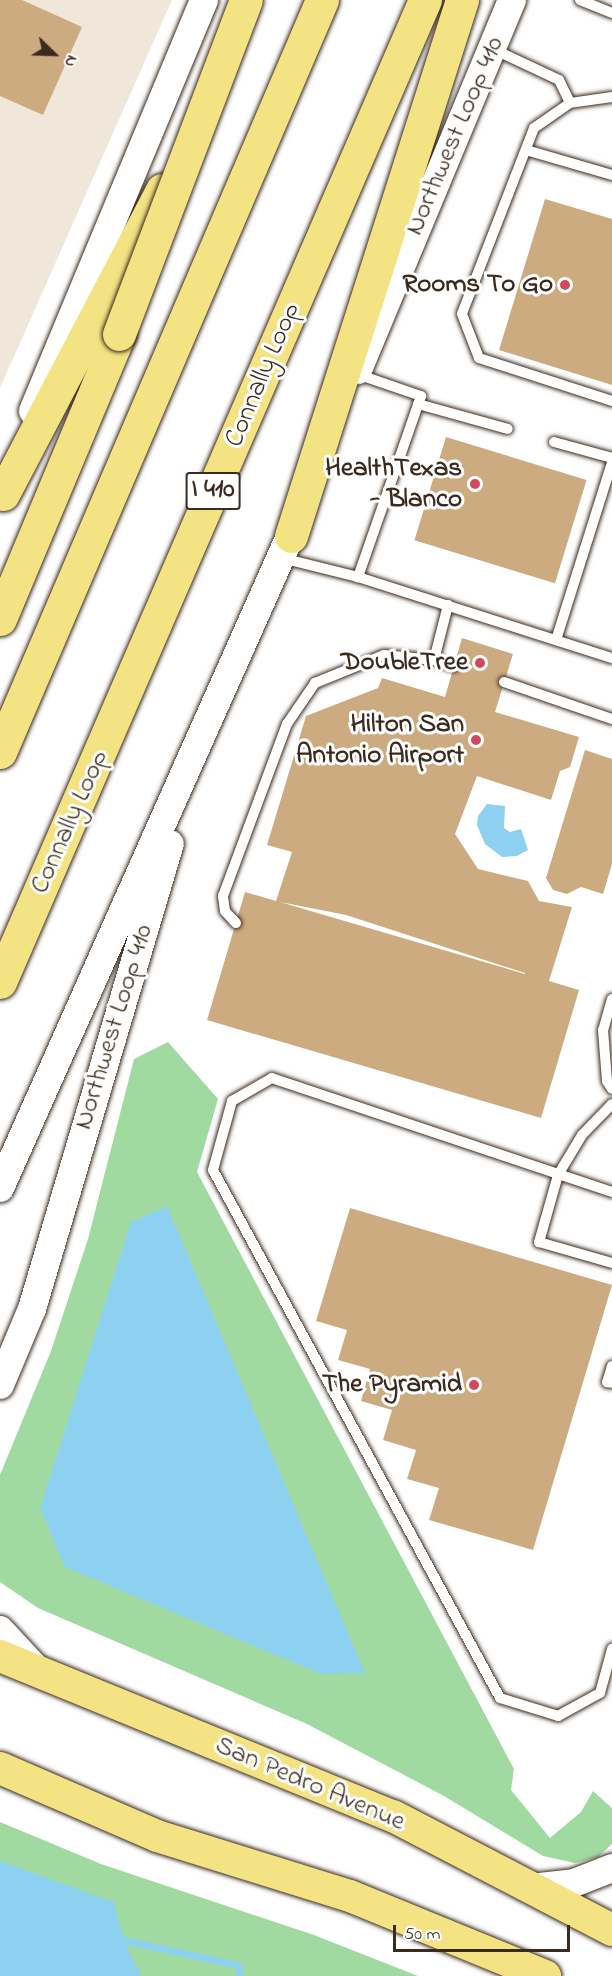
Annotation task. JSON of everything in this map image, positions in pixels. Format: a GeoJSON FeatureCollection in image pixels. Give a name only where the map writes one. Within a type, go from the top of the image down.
{"type":"FeatureCollection","features":[{"type":"Feature","properties":{"kind":"highway"},"geometry":{"type":"LineString","coordinates":[[0,619],[119,334],[246,0]]}},
{"type":"Feature","properties":{"kind":"highway"},"geometry":{"type":"LineString","coordinates":[[1,497],[261,0]]}},
{"type":"Feature","properties":{"kind":"highway"},"geometry":{"type":"LineString","coordinates":[[0,752],[322,0]]}},
{"type":"Feature","properties":{"kind":"highway","name":"Connally Loop"},"geometry":{"type":"LineString","coordinates":[[0,982],[425,0]]}},
{"type":"Feature","properties":{"kind":"highway"},"geometry":{"type":"LineString","coordinates":[[286,547],[462,0]]}},
{"type":"Feature","properties":{"kind":"main road"},"geometry":{"type":"LineString","coordinates":[[1,497],[55,353],[204,0]]}},
{"type":"Feature","properties":{"kind":"main road","name":"Northwest Loop 410"},"geometry":{"type":"LineString","coordinates":[[0,1188],[286,547],[512,0]]}},
{"type":"Feature","properties":{"kind":"main road","name":"Northwest Loop 410"},"geometry":{"type":"LineString","coordinates":[[0,1385],[32,1309],[160,875],[230,670]]}},
{"type":"Feature","properties":{"kind":"main road"},"geometry":{"type":"LineString","coordinates":[[0,1630],[39,1672]]}},
{"type":"Feature","properties":{"kind":"main road","name":"San Pedro Avenue"},"geometry":{"type":"LineString","coordinates":[[0,1656],[393,1816],[612,1930]]}},
{"type":"Feature","properties":{"kind":"main road"},"geometry":{"type":"LineString","coordinates":[[0,1768],[157,1836],[350,1896],[545,1976]]}},
{"type":"Feature","properties":{"kind":"main road"},"geometry":{"type":"LineString","coordinates":[[531,1888],[574,1883],[612,1868]]}},
{"type":"Feature","properties":{"kind":"main road"},"geometry":{"type":"LineString","coordinates":[[470,1946],[499,1976]]}},
{"type":"Feature","properties":{"kind":"lane"},"geometry":{"type":"LineString","coordinates":[[580,0],[607,8]]}},
{"type":"Feature","properties":{"kind":"lane"},"geometry":{"type":"LineString","coordinates":[[491,49],[559,80],[570,103]]}},
{"type":"Feature","properties":{"kind":"lane"},"geometry":{"type":"LineString","coordinates":[[612,97],[570,103],[534,129],[462,314],[479,358],[612,401]]}},
{"type":"Feature","properties":{"kind":"lane"},"geometry":{"type":"LineString","coordinates":[[526,150],[612,175]]}},
{"type":"Feature","properties":{"kind":"lane"},"geometry":{"type":"LineString","coordinates":[[357,374],[421,396],[358,577]]}},
{"type":"Feature","properties":{"kind":"lane"},"geometry":{"type":"LineString","coordinates":[[418,404],[508,429]]}},
{"type":"Feature","properties":{"kind":"lane"},"geometry":{"type":"LineString","coordinates":[[554,442],[612,460],[556,640]]}},
{"type":"Feature","properties":{"kind":"lane"},"geometry":{"type":"LineString","coordinates":[[286,547],[358,577],[612,658]]}},
{"type":"Feature","properties":{"kind":"lane"},"geometry":{"type":"LineString","coordinates":[[434,660],[448,605]]}},
{"type":"Feature","properties":{"kind":"lane"},"geometry":{"type":"LineString","coordinates":[[236,923],[225,911],[223,896],[235,857],[287,724],[315,683],[384,655],[434,660],[454,666]]}},
{"type":"Feature","properties":{"kind":"lane"},"geometry":{"type":"LineString","coordinates":[[504,682],[612,719]]}},
{"type":"Feature","properties":{"kind":"lane"},"geometry":{"type":"LineString","coordinates":[[612,999],[603,1030],[607,1081],[612,1089]]}},
{"type":"Feature","properties":{"kind":"lane"},"geometry":{"type":"LineString","coordinates":[[612,1192],[272,1078],[232,1101],[213,1170],[500,1698],[558,1716],[600,1693],[612,1649]]}},
{"type":"Feature","properties":{"kind":"lane"},"geometry":{"type":"LineString","coordinates":[[612,1104],[582,1135],[558,1175],[539,1242],[612,1263]]}},
{"type":"Feature","properties":{"kind":"lane"},"geometry":{"type":"LineString","coordinates":[[612,1366],[607,1382],[612,1383]]}},
{"type":"Feature","properties":{"kind":"shaded area"},"geometry":{"type":"Polygon","coordinates":[[[0,0],[172,0],[0,388],[0,0]]]}},
{"type":"Feature","properties":{"kind":"green space"},"geometry":{"type":"Polygon","coordinates":[[[168,1042],[218,1099],[197,1172],[514,1769],[511,1790],[550,1838],[581,1812],[593,1791],[612,1808],[612,1844],[598,1857],[575,1863],[543,1856],[444,1796],[307,1724],[38,1608],[0,1582],[0,1475],[51,1351],[88,1239],[134,1059],[168,1042]]]}},
{"type":"Feature","properties":{"kind":"green space"},"geometry":{"type":"Polygon","coordinates":[[[0,1822],[101,1864],[314,1935],[418,1976],[0,1976],[0,1822]]]}},
{"type":"Feature","properties":{"kind":"water"},"geometry":{"type":"Polygon","coordinates":[[[487,804],[505,806],[504,828],[510,832],[521,829],[528,850],[517,856],[502,857],[485,844],[477,825],[478,816],[487,804]]]}},
{"type":"Feature","properties":{"kind":"water"},"geometry":{"type":"Polygon","coordinates":[[[167,1206],[365,1673],[321,1674],[65,1567],[40,1508],[131,1222],[167,1206]]]}},
{"type":"Feature","properties":{"kind":"water"},"geometry":{"type":"Polygon","coordinates":[[[0,1861],[114,1902],[124,1940],[141,1976],[0,1976],[0,1861]]]}},
{"type":"Feature","properties":{"kind":"building"},"geometry":{"type":"Polygon","coordinates":[[[0,0],[22,0],[82,27],[43,115],[0,96],[0,0]]]}},
{"type":"Feature","properties":{"kind":"building","name":"Rooms To Go"},"geometry":{"type":"Polygon","coordinates":[[[545,199],[612,219],[612,385],[499,350],[545,199]]]}},
{"type":"Feature","properties":{"kind":"building"},"geometry":{"type":"Polygon","coordinates":[[[446,437],[587,480],[555,583],[414,540],[446,437]]]}},
{"type":"Feature","properties":{"kind":"building"},"geometry":{"type":"Polygon","coordinates":[[[462,638],[513,654],[495,712],[579,737],[570,767],[560,771],[551,800],[477,776],[455,834],[478,869],[528,881],[539,901],[572,907],[549,981],[579,990],[541,1118],[207,1020],[245,892],[276,901],[292,852],[267,845],[306,716],[378,688],[382,678],[445,697],[462,638]],[[280,902],[525,974],[525,973],[346,915],[280,902]]]}},
{"type":"Feature","properties":{"kind":"building"},"geometry":{"type":"Polygon","coordinates":[[[585,750],[612,759],[612,864],[603,894],[581,887],[567,894],[553,890],[546,878],[585,750]]]}},
{"type":"Feature","properties":{"kind":"building","name":"The Pyramid"},"geometry":{"type":"Polygon","coordinates":[[[350,1208],[612,1285],[533,1550],[429,1520],[439,1488],[407,1479],[416,1450],[383,1440],[392,1410],[361,1401],[370,1369],[338,1360],[347,1330],[316,1321],[350,1208]]]}},
{"type":"Feature","properties":{"kind":"waterway"},"geometry":{"type":"LineString","coordinates":[[124,1940],[238,1965],[239,1976]]}},
{"type":"Feature","properties":{"kind":"place","name":"Rooms To Go"},"geometry":{"type":"Point","coordinates":[565,285]}},
{"type":"Feature","properties":{"kind":"place","name":"HealthTexas - Blanco"},"geometry":{"type":"Point","coordinates":[475,484]}},
{"type":"Feature","properties":{"kind":"place","name":"DoubleTree"},"geometry":{"type":"Point","coordinates":[480,663]}},
{"type":"Feature","properties":{"kind":"place","name":"Hilton San Antonio Airport"},"geometry":{"type":"Point","coordinates":[476,740]}},
{"type":"Feature","properties":{"kind":"place","name":"The Pyramid"},"geometry":{"type":"Point","coordinates":[474,1385]}}]}
